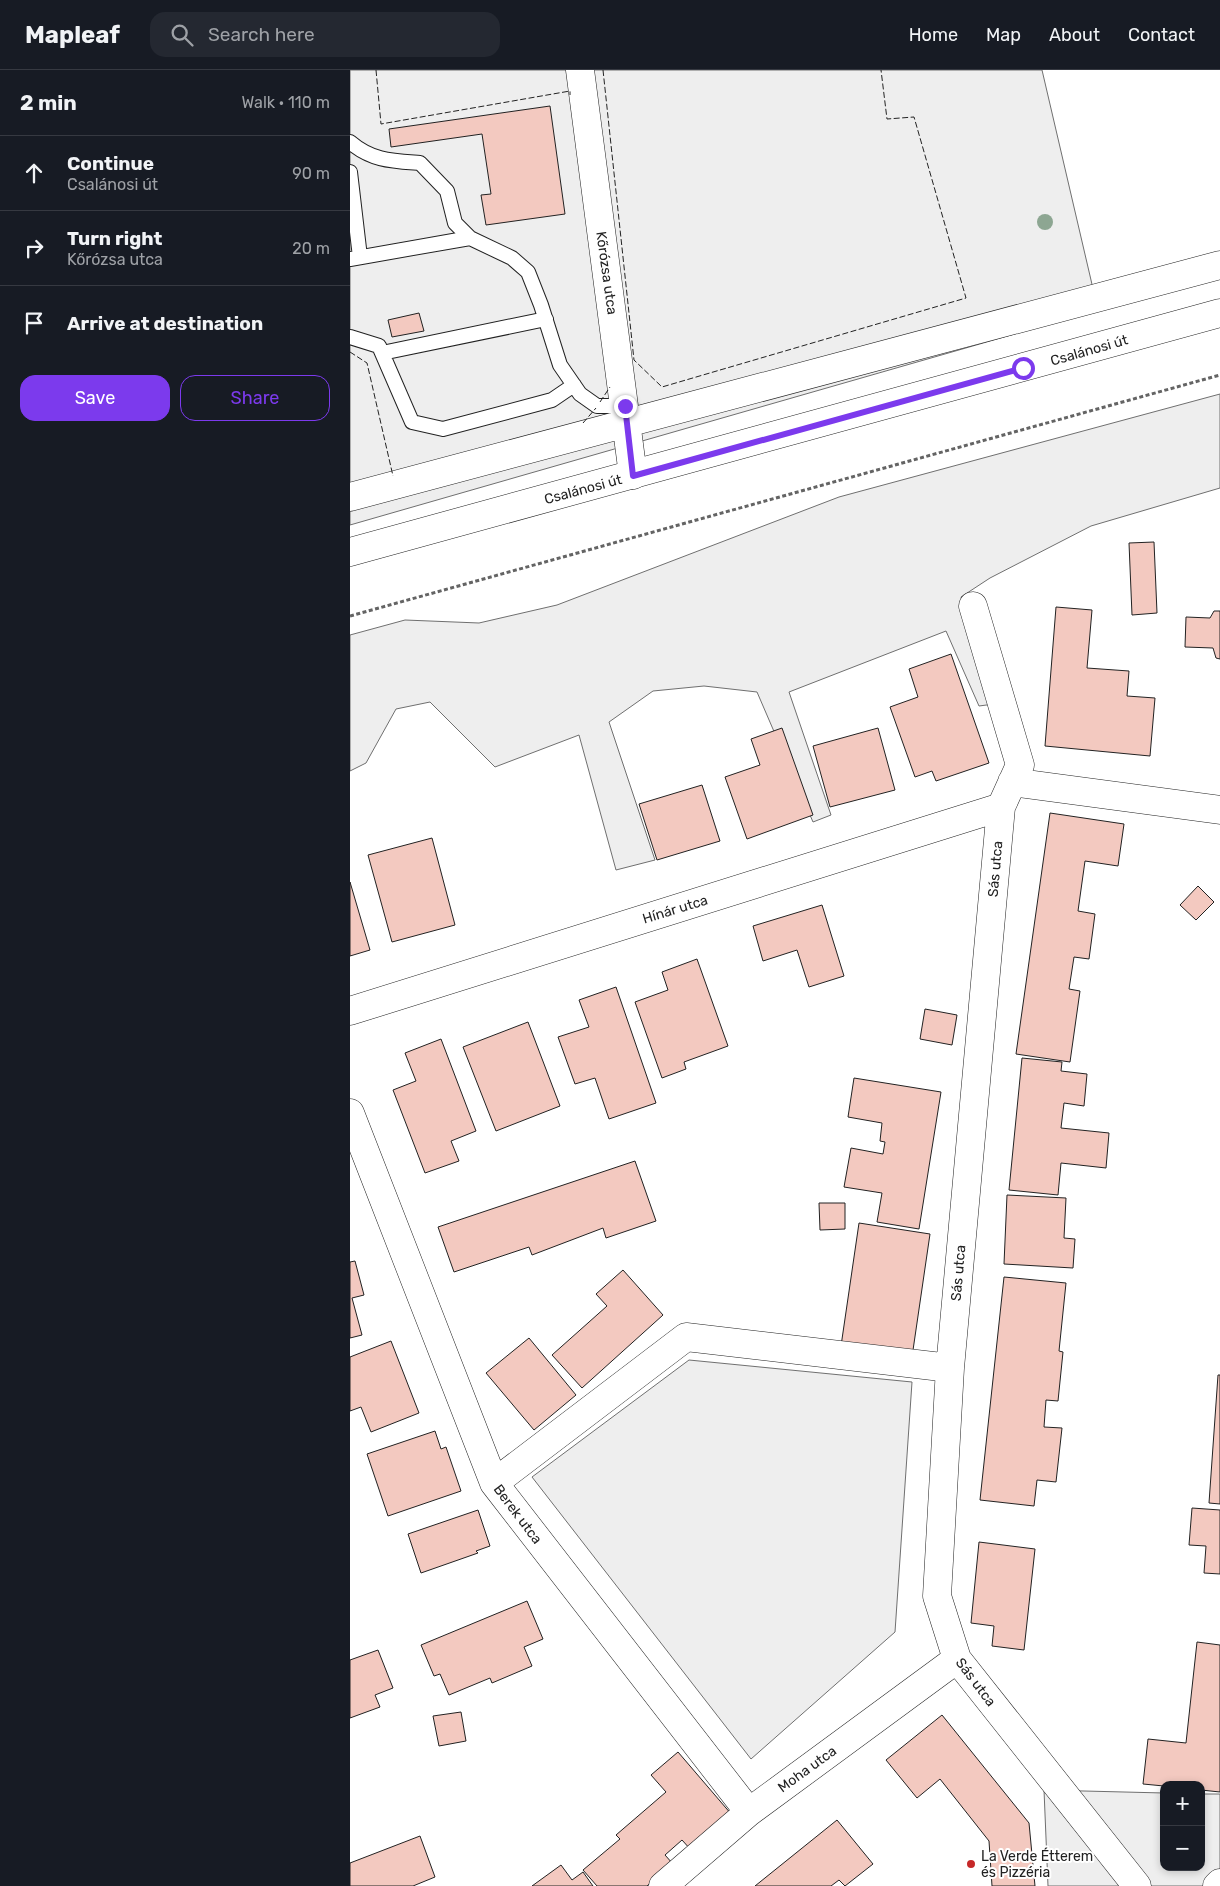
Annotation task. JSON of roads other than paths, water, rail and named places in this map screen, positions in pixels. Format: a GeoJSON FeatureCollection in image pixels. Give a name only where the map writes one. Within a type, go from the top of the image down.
{"type":"FeatureCollection","features":[{"type":"Feature","properties":{"kind":"street","name":"Kőrózsa utca"},"geometry":{"type":"LineString","coordinates":[[580,70],[633,476]]}},
{"type":"Feature","properties":{"kind":"street"},"geometry":{"type":"LineString","coordinates":[[350,497],[626,414],[1220,265]]}},
{"type":"Feature","properties":{"kind":"street","name":"Csalánosi út"},"geometry":{"type":"LineString","coordinates":[[350,552],[633,476],[1220,313]]}},
{"type":"Feature","properties":{"kind":"street","name":"Sás utca"},"geometry":{"type":"LineString","coordinates":[[973,606],[1020,765],[1000,807],[950,1368],[937,1596],[957,1659],[1137,1886]]}},
{"type":"Feature","properties":{"kind":"street"},"geometry":{"type":"LineString","coordinates":[[1012,782],[1220,810]]}},
{"type":"Feature","properties":{"kind":"street","name":"Hínár utca"},"geometry":{"type":"LineString","coordinates":[[350,1011],[1000,807]]}},
{"type":"Feature","properties":{"kind":"street","name":"Berek utca"},"geometry":{"type":"LineString","coordinates":[[350,1113],[494,1483],[749,1812]]}},
{"type":"Feature","properties":{"kind":"street"},"geometry":{"type":"LineString","coordinates":[[494,1483],[686,1337],[950,1368]]}},
{"type":"Feature","properties":{"kind":"street","name":"Moha utca"},"geometry":{"type":"LineString","coordinates":[[663,1886],[749,1812],[957,1659]]}},
{"type":"Feature","properties":{"kind":"street"},"geometry":{"type":"LineString","coordinates":[[1217,1886],[1220,1883]]}},
{"type":"Feature","properties":{"kind":"lane"},"geometry":{"type":"LineString","coordinates":[[350,142],[362,153],[382,160],[420,163],[447,191],[455,223],[470,238],[512,258],[528,272],[546,319],[560,365],[580,394],[597,406],[626,414]]}},
{"type":"Feature","properties":{"kind":"lane"},"geometry":{"type":"LineString","coordinates":[[350,172],[355,258],[470,238]]}},
{"type":"Feature","properties":{"kind":"lane"},"geometry":{"type":"LineString","coordinates":[[382,353],[546,319]]}},
{"type":"Feature","properties":{"kind":"lane"},"geometry":{"type":"LineString","coordinates":[[350,336],[379,346],[412,422],[443,429],[552,400],[574,385]]}},
{"type":"Feature","properties":{"kind":"place","name":"La Verde Étterem és Pizzéria"},"geometry":{"type":"Point","coordinates":[971,1864]}}]}
